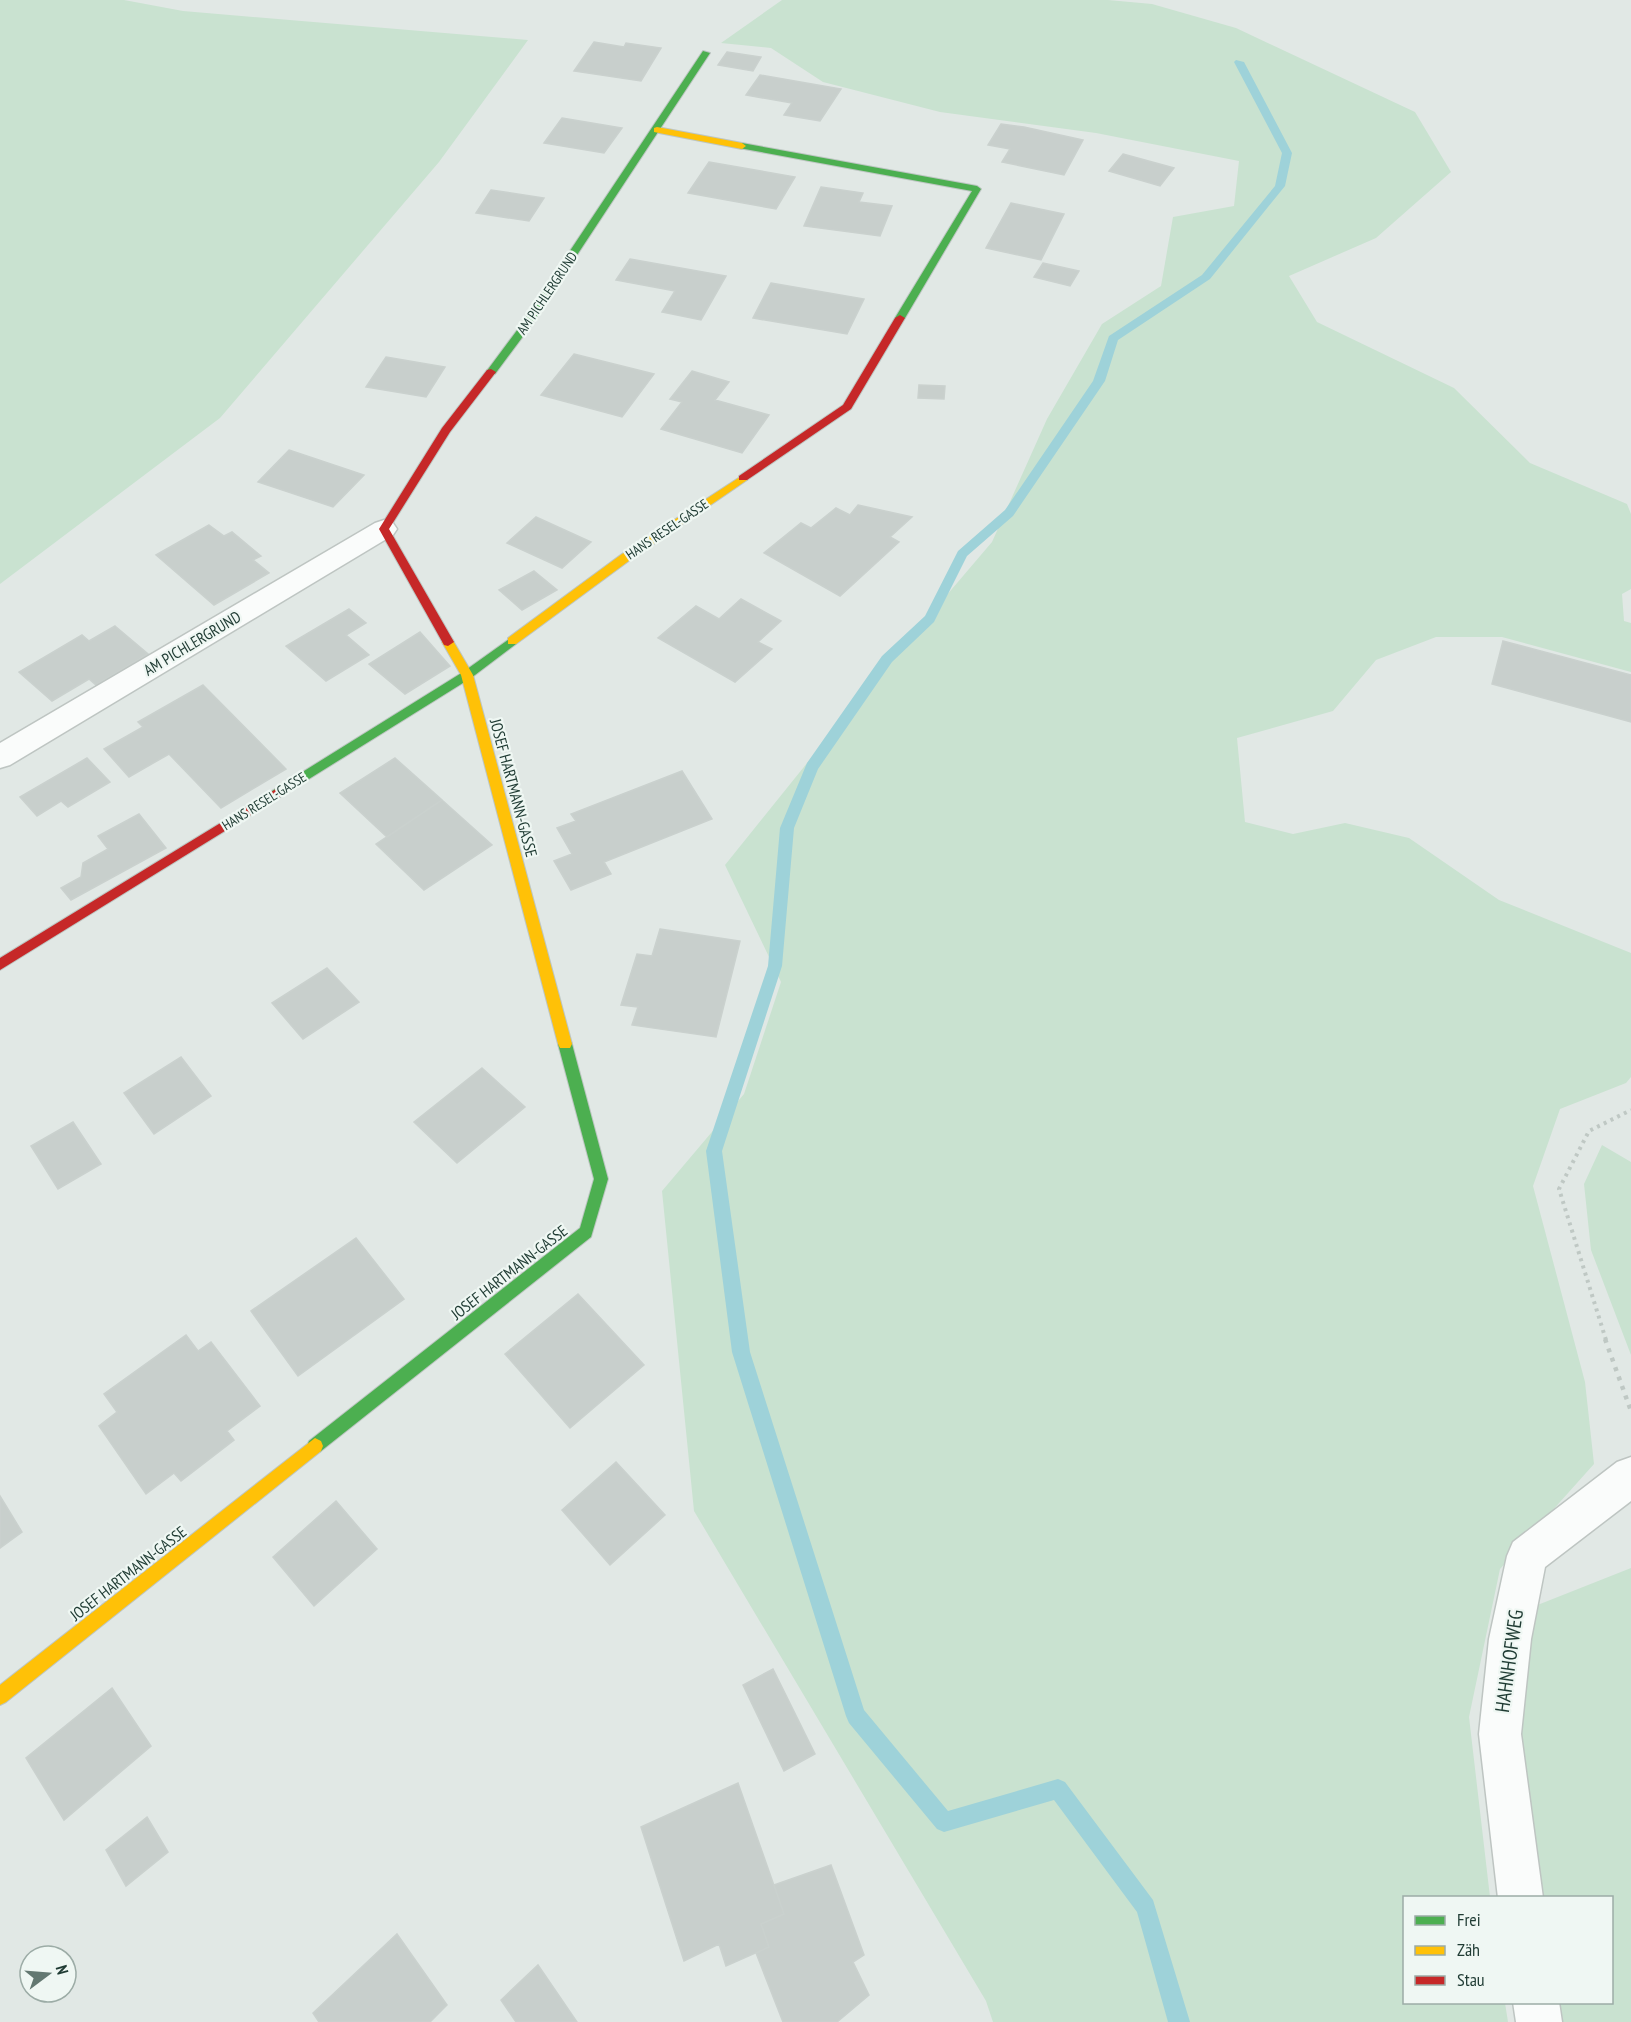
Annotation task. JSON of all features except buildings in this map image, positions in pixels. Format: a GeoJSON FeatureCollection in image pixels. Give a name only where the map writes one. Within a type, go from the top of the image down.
{"type":"FeatureCollection","features":[{"type":"Feature","properties":{"kind":"street","name":"AM PICHLERGRUND"},"geometry":{"type":"LineString","coordinates":[[0,756],[384,529],[446,430],[522,331],[706,53]]}},
{"type":"Feature","properties":{"kind":"street","name":"HANS RESEL-GASSE"},"geometry":{"type":"LineString","coordinates":[[0,965],[467,675],[626,557],[847,407],[977,189],[657,130]]}},
{"type":"Feature","properties":{"kind":"street"},"geometry":{"type":"LineString","coordinates":[[384,529],[467,675]]}},
{"type":"Feature","properties":{"kind":"street","name":"JOSEF HARTMANN-GASSE"},"geometry":{"type":"LineString","coordinates":[[0,1696],[585,1232],[601,1179],[467,675]]}},
{"type":"Feature","properties":{"kind":"street","name":"HAHNHOFWEG"},"geometry":{"type":"LineString","coordinates":[[1521,1896],[1500,1734],[1510,1639],[1527,1556],[1631,1476]]}},
{"type":"Feature","properties":{"kind":"street"},"geometry":{"type":"LineString","coordinates":[[1536,2004],[1539,2022]]}},
{"type":"Feature","properties":{"kind":"path"},"geometry":{"type":"LineString","coordinates":[[1631,1110],[1590,1131],[1559,1189],[1613,1364],[1631,1411]]}},
{"type":"Feature","properties":{"kind":"green space"},"geometry":{"type":"Polygon","coordinates":[[[0,0],[124,0],[183,11],[528,40],[439,162],[220,418],[0,584],[0,0]]]}},
{"type":"Feature","properties":{"kind":"green space"},"geometry":{"type":"Polygon","coordinates":[[[782,0],[1108,0],[1152,4],[1236,28],[1415,112],[1451,172],[1376,238],[1289,276],[1317,322],[1454,388],[1530,463],[1627,504],[1631,514],[1631,589],[1622,594],[1624,621],[1631,623],[1631,672],[1502,637],[1436,637],[1376,660],[1333,711],[1237,738],[1245,822],[1293,834],[1345,823],[1409,838],[1499,900],[1631,953],[1631,1077],[1626,1083],[1560,1109],[1533,1186],[1585,1382],[1594,1464],[1500,1569],[1469,1717],[1490,1896],[1403,1896],[1403,2004],[1505,2004],[1508,2022],[993,2022],[986,2001],[694,1511],[662,1191],[744,1094],[781,982],[725,865],[865,691],[992,542],[1047,419],[1102,324],[1161,286],[1173,217],[1234,206],[1239,161],[1096,133],[940,112],[823,82],[771,48],[721,43],[782,0]]]}},
{"type":"Feature","properties":{"kind":"green space"},"geometry":{"type":"Polygon","coordinates":[[[1602,1145],[1631,1162],[1631,1355],[1591,1250],[1584,1184],[1602,1145]]]}},
{"type":"Feature","properties":{"kind":"green space"},"geometry":{"type":"Polygon","coordinates":[[[1631,1568],[1631,2022],[1556,2022],[1552,2004],[1613,2004],[1613,1896],[1534,1896],[1522,1818],[1520,1685],[1535,1606],[1631,1568]]]}},
{"type":"Feature","properties":{"kind":"waterway"},"geometry":{"type":"LineString","coordinates":[[1179,2022],[1146,1907],[1058,1789],[944,1822],[856,1716],[741,1352],[714,1151],[775,966],[787,828],[812,767],[887,659],[930,619],[962,554],[1009,513],[1099,381],[1113,338],[1206,277],[1280,186],[1287,153],[1239,62]]}},
{"type":"Feature","properties":{"kind":"traffic: fast"},"geometry":{"type":"LineString","coordinates":[[491,372],[522,331],[706,53]]}},
{"type":"Feature","properties":{"kind":"traffic: fast"},"geometry":{"type":"LineString","coordinates":[[742,146],[977,189],[900,318]]}},
{"type":"Feature","properties":{"kind":"traffic: fast"},"geometry":{"type":"LineString","coordinates":[[276,794],[467,675],[512,641]]}},
{"type":"Feature","properties":{"kind":"traffic: fast"},"geometry":{"type":"LineString","coordinates":[[315,1446],[586,1232],[601,1179],[565,1044]]}},
{"type":"Feature","properties":{"kind":"traffic: slow"},"geometry":{"type":"LineString","coordinates":[[657,130],[742,146]]}},
{"type":"Feature","properties":{"kind":"traffic: slow"},"geometry":{"type":"LineString","coordinates":[[512,641],[626,557],[743,478]]}},
{"type":"Feature","properties":{"kind":"traffic: slow"},"geometry":{"type":"LineString","coordinates":[[448,642],[467,675],[565,1044]]}},
{"type":"Feature","properties":{"kind":"traffic: slow"},"geometry":{"type":"LineString","coordinates":[[0,1696],[315,1446]]}},
{"type":"Feature","properties":{"kind":"traffic: jam"},"geometry":{"type":"LineString","coordinates":[[743,478],[847,407],[900,318]]}},
{"type":"Feature","properties":{"kind":"traffic: jam"},"geometry":{"type":"LineString","coordinates":[[448,642],[384,529],[446,430],[491,372]]}},
{"type":"Feature","properties":{"kind":"traffic: jam"},"geometry":{"type":"LineString","coordinates":[[0,965],[276,794]]}}]}
